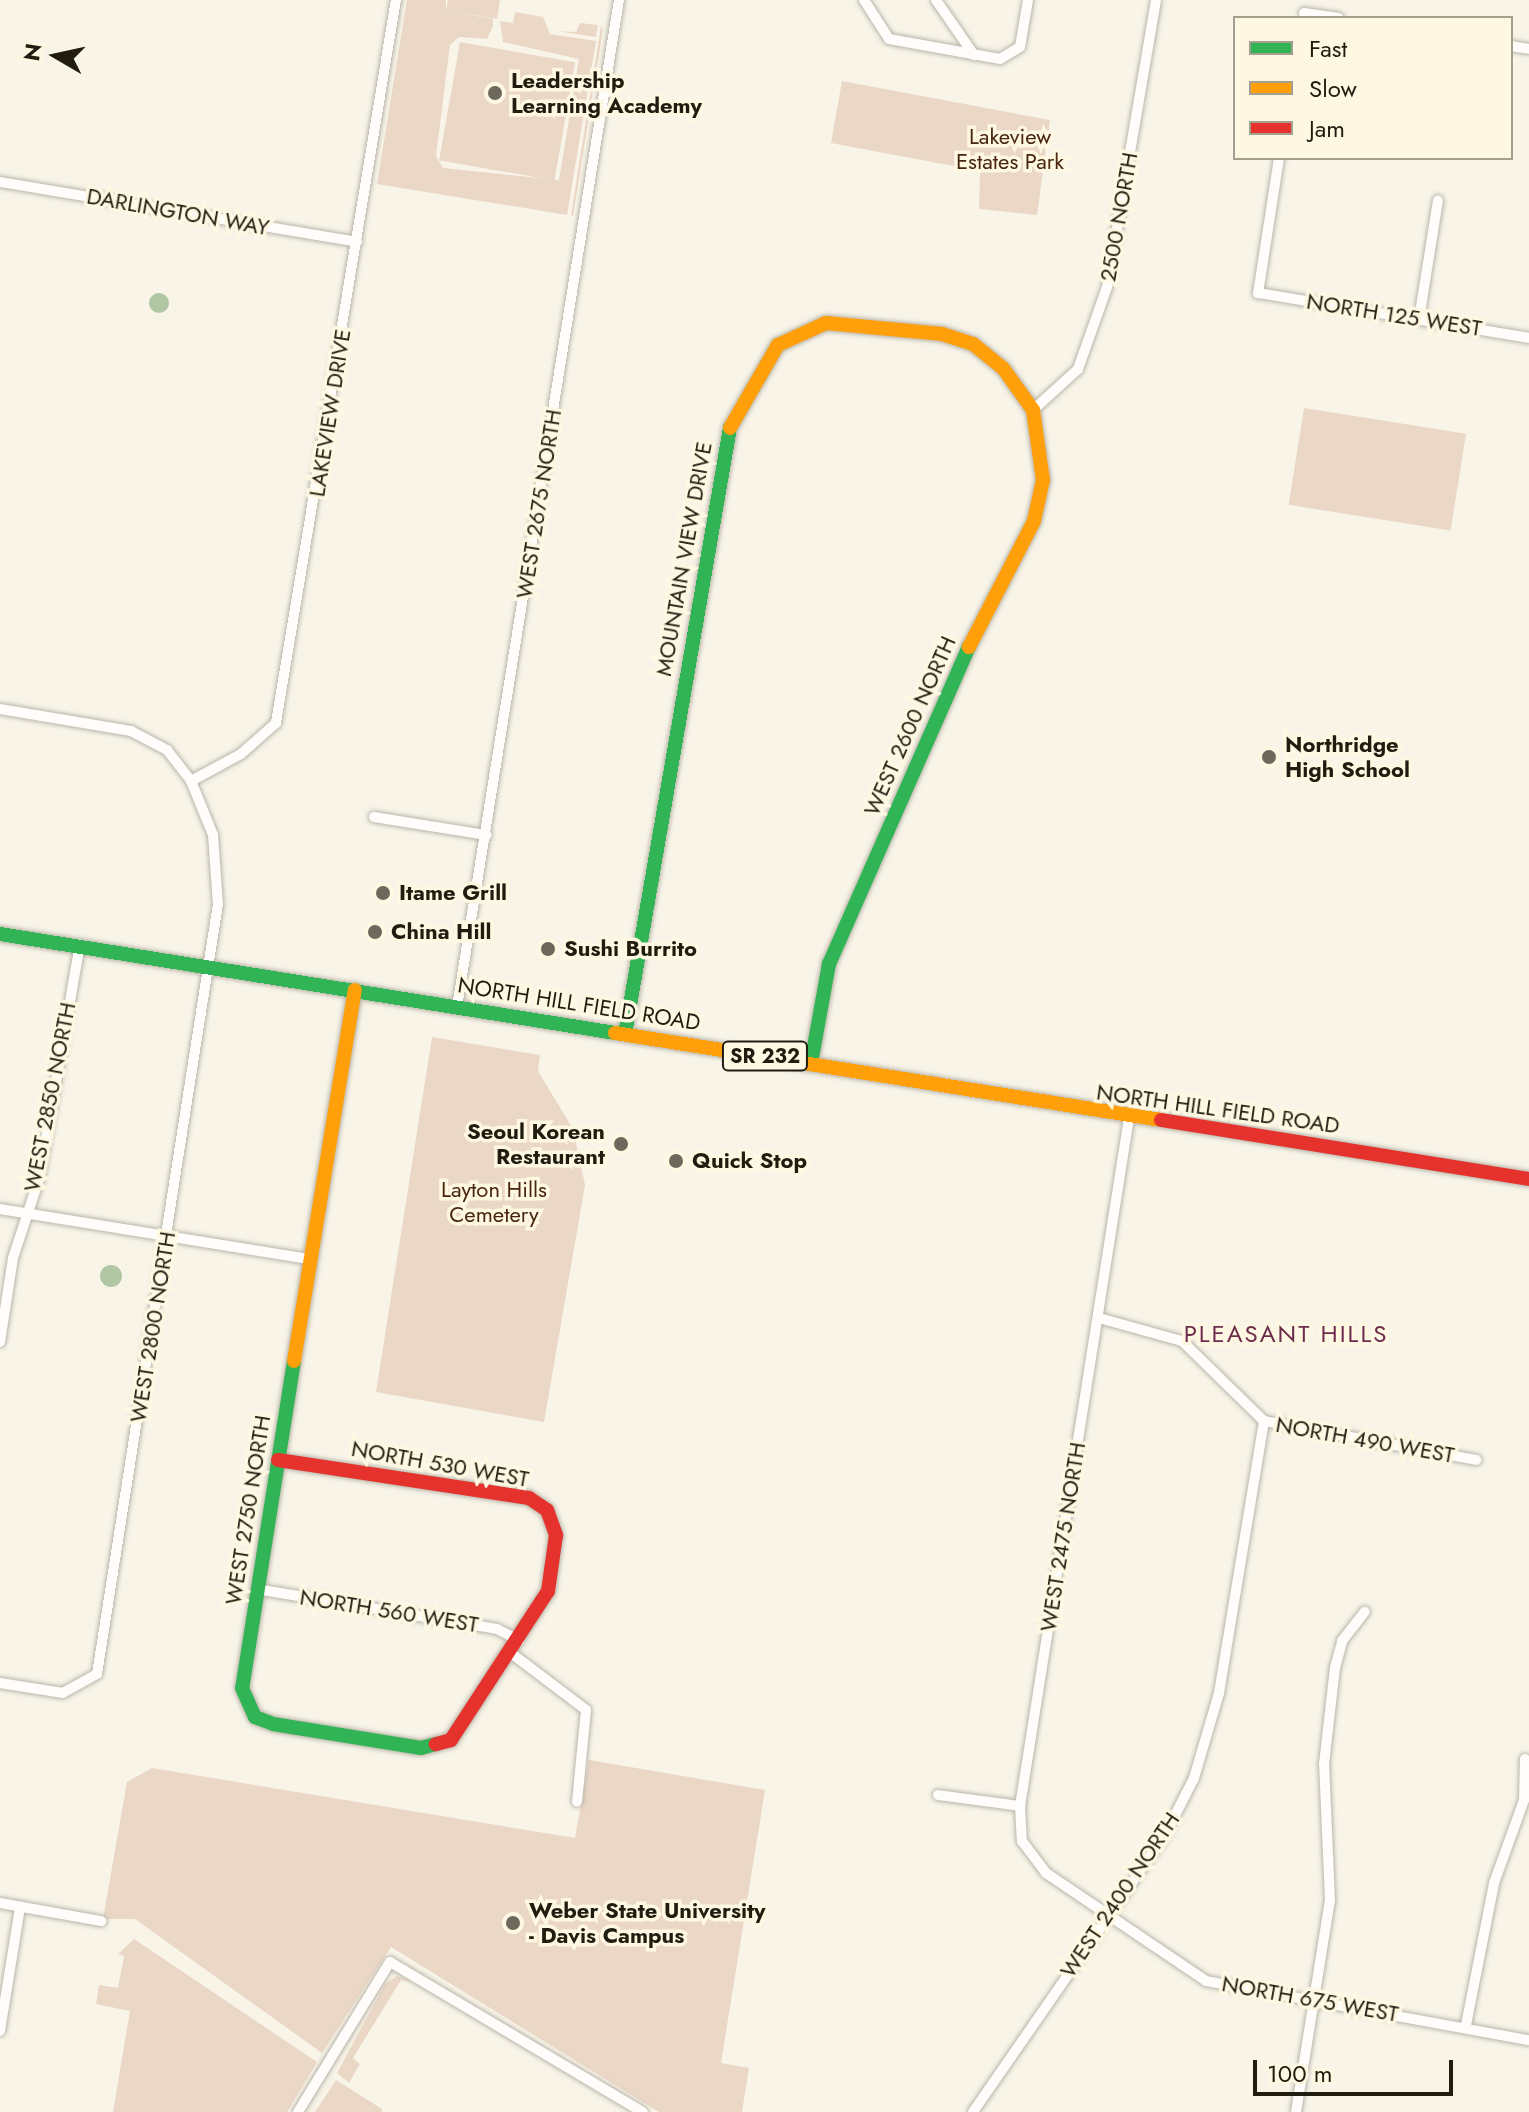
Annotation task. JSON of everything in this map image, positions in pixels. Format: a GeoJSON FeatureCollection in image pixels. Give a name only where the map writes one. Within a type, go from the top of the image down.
{"type":"FeatureCollection","features":[{"type":"Feature","properties":{"kind":"street","name":"LAKEVIEW DRIVE"},"geometry":{"type":"LineString","coordinates":[[191,781],[241,754],[276,723],[396,0]]}},
{"type":"Feature","properties":{"kind":"street","name":"WEST 2675 NORTH"},"geometry":{"type":"LineString","coordinates":[[457,1007],[619,0]]}},
{"type":"Feature","properties":{"kind":"street"},"geometry":{"type":"LineString","coordinates":[[864,0],[889,39],[1000,59],[1020,47],[1027,5],[1018,0]]}},
{"type":"Feature","properties":{"kind":"street"},"geometry":{"type":"LineString","coordinates":[[936,0],[974,55]]}},
{"type":"Feature","properties":{"kind":"street","name":"2500 NORTH"},"geometry":{"type":"LineString","coordinates":[[1033,410],[1078,369],[1107,287],[1156,0]]}},
{"type":"Feature","properties":{"kind":"street"},"geometry":{"type":"LineString","coordinates":[[1303,15],[1306,0]]}},
{"type":"Feature","properties":{"kind":"street","name":"NORTH 125 WEST"},"geometry":{"type":"LineString","coordinates":[[1279,160],[1258,293],[1529,338]]}},
{"type":"Feature","properties":{"kind":"street","name":"DARLINGTON WAY"},"geometry":{"type":"LineString","coordinates":[[0,182],[357,242]]}},
{"type":"Feature","properties":{"kind":"street"},"geometry":{"type":"LineString","coordinates":[[1419,319],[1438,201]]}},
{"type":"Feature","properties":{"kind":"street","name":"MOUNTAIN VIEW DRIVE"},"geometry":{"type":"LineString","coordinates":[[625,1034],[720,459],[753,378],[778,345],[826,323],[866,323],[973,344],[1003,368],[1033,410]]}},
{"type":"Feature","properties":{"kind":"street","name":"WEST 2600 NORTH"},"geometry":{"type":"LineString","coordinates":[[811,1063],[829,964],[951,683],[1034,521],[1043,480],[1033,410]]}},
{"type":"Feature","properties":{"kind":"street"},"geometry":{"type":"LineString","coordinates":[[0,709],[131,731],[154,739],[191,781]]}},
{"type":"Feature","properties":{"kind":"street","name":"WEST 2800 NORTH"},"geometry":{"type":"LineString","coordinates":[[0,1683],[63,1693],[90,1684],[101,1660],[210,968],[217,863],[191,781]]}},
{"type":"Feature","properties":{"kind":"street"},"geometry":{"type":"LineString","coordinates":[[374,817],[487,835]]}},
{"type":"Feature","properties":{"kind":"street","name":"NORTH HILL FIELD ROAD"},"geometry":{"type":"LineString","coordinates":[[0,934],[811,1063],[1129,1118],[1529,1179]]}},
{"type":"Feature","properties":{"kind":"street","name":"WEST 2850 NORTH"},"geometry":{"type":"LineString","coordinates":[[0,1342],[25,1213],[39,1179],[80,945]]}},
{"type":"Feature","properties":{"kind":"street","name":"WEST 2750 NORTH"},"geometry":{"type":"LineString","coordinates":[[355,990],[242,1688],[255,1717],[273,1724],[438,1747],[451,1740],[515,1647]]}},
{"type":"Feature","properties":{"kind":"street","name":"WEST 2475 NORTH"},"geometry":{"type":"LineString","coordinates":[[1108,1916],[1032,1858],[1020,1806],[1129,1118]]}},
{"type":"Feature","properties":{"kind":"street"},"geometry":{"type":"LineString","coordinates":[[0,1209],[310,1259]]}},
{"type":"Feature","properties":{"kind":"street","name":"NORTH 490 WEST"},"geometry":{"type":"LineString","coordinates":[[1099,1318],[1182,1341],[1264,1421],[1476,1460]]}},
{"type":"Feature","properties":{"kind":"street","name":"WEST 2400 NORTH"},"geometry":{"type":"LineString","coordinates":[[973,2112],[1166,1833],[1210,1730],[1264,1421]]}},
{"type":"Feature","properties":{"kind":"street","name":"NORTH 530 WEST"},"geometry":{"type":"LineString","coordinates":[[278,1460],[529,1498],[547,1510],[556,1535],[548,1591],[515,1647]]}},
{"type":"Feature","properties":{"kind":"street","name":"NORTH 560 WEST"},"geometry":{"type":"LineString","coordinates":[[256,1589],[497,1629],[586,1710],[577,1802]]}},
{"type":"Feature","properties":{"kind":"street"},"geometry":{"type":"LineString","coordinates":[[1296,2112],[1334,1862],[1324,1798],[1335,1668],[1342,1641],[1365,1612]]}},
{"type":"Feature","properties":{"kind":"street"},"geometry":{"type":"LineString","coordinates":[[1466,2025],[1494,1883],[1524,1800],[1525,1759]]}},
{"type":"Feature","properties":{"kind":"street"},"geometry":{"type":"LineString","coordinates":[[938,1795],[1020,1806]]}},
{"type":"Feature","properties":{"kind":"street"},"geometry":{"type":"LineString","coordinates":[[0,1903],[101,1921]]}},
{"type":"Feature","properties":{"kind":"street"},"geometry":{"type":"LineString","coordinates":[[0,2031],[20,1907]]}},
{"type":"Feature","properties":{"kind":"street","name":"NORTH 675 WEST"},"geometry":{"type":"LineString","coordinates":[[1108,1916],[1206,1981],[1314,2002],[1466,2025],[1529,2040]]}},
{"type":"Feature","properties":{"kind":"street"},"geometry":{"type":"LineString","coordinates":[[298,2112],[390,1962],[643,2112]]}},
{"type":"Feature","properties":{"kind":"green space"},"geometry":{"type":"Polygon","coordinates":[[[407,0],[446,0],[446,12],[448,0],[500,0],[497,19],[447,11],[493,19],[493,26],[487,39],[459,37],[450,45],[436,156],[443,168],[559,180],[579,59],[503,42],[500,21],[513,23],[515,12],[543,17],[550,34],[596,41],[567,215],[377,184],[407,0]]]}},
{"type":"Feature","properties":{"kind":"green space"},"geometry":{"type":"Polygon","coordinates":[[[580,23],[598,25],[596,37],[557,31],[576,32],[580,23]]]}},
{"type":"Feature","properties":{"kind":"green space"},"geometry":{"type":"Polygon","coordinates":[[[601,26],[603,29],[573,216],[571,215],[601,26]]]}},
{"type":"Feature","properties":{"kind":"green space"},"geometry":{"type":"Polygon","coordinates":[[[460,42],[575,62],[554,180],[439,160],[460,42]]]}},
{"type":"Feature","properties":{"kind":"green space","name":"Lakeview Estates Park"},"geometry":{"type":"Polygon","coordinates":[[[842,81],[1050,120],[1037,215],[979,209],[980,171],[831,143],[842,81]]]}},
{"type":"Feature","properties":{"kind":"green space"},"geometry":{"type":"Polygon","coordinates":[[[1304,408],[1466,434],[1451,530],[1289,505],[1304,408]]]}},
{"type":"Feature","properties":{"kind":"green space","name":"Layton Hills Cemetery"},"geometry":{"type":"Polygon","coordinates":[[[432,1037],[540,1055],[538,1071],[573,1129],[585,1185],[544,1422],[376,1392],[432,1037]]]}},
{"type":"Feature","properties":{"kind":"green space"},"geometry":{"type":"Polygon","coordinates":[[[589,1760],[765,1790],[721,2063],[749,2068],[742,2112],[659,2112],[391,1947],[322,2053],[135,1919],[103,1919],[127,1782],[152,1768],[575,1838],[589,1760]]]}},
{"type":"Feature","properties":{"kind":"green space"},"geometry":{"type":"Polygon","coordinates":[[[134,1939],[317,2062],[287,2112],[113,2112],[130,2011],[96,2004],[99,1985],[118,1988],[124,1956],[118,1954],[134,1939]]]}},
{"type":"Feature","properties":{"kind":"green space"},"geometry":{"type":"Polygon","coordinates":[[[397,1976],[412,1982],[401,1980],[353,2058],[360,2064],[349,2083],[337,2073],[385,1984],[397,1976]]]}},
{"type":"Feature","properties":{"kind":"green space"},"geometry":{"type":"Polygon","coordinates":[[[336,2080],[382,2109],[382,2112],[315,2112],[336,2080]]]}},
{"type":"Feature","properties":{"kind":"shaded area"},"geometry":{"type":"Polygon","coordinates":[[[159,293],[166,296],[169,303],[166,310],[159,313],[152,310],[149,303],[152,296],[159,293]]]}},
{"type":"Feature","properties":{"kind":"shaded area"},"geometry":{"type":"Polygon","coordinates":[[[111,1265],[119,1268],[122,1276],[119,1284],[111,1287],[103,1284],[100,1276],[103,1268],[111,1265]]]}},
{"type":"Feature","properties":{"kind":"traffic: fast"},"geometry":{"type":"LineString","coordinates":[[625,1034],[730,428]]}},
{"type":"Feature","properties":{"kind":"traffic: fast"},"geometry":{"type":"LineString","coordinates":[[811,1063],[829,964],[969,647]]}},
{"type":"Feature","properties":{"kind":"traffic: fast"},"geometry":{"type":"LineString","coordinates":[[0,934],[615,1033]]}},
{"type":"Feature","properties":{"kind":"traffic: fast"},"geometry":{"type":"LineString","coordinates":[[294,1361],[242,1688],[255,1717],[273,1724],[421,1748],[436,1744]]}},
{"type":"Feature","properties":{"kind":"traffic: slow"},"geometry":{"type":"LineString","coordinates":[[730,428],[778,345],[826,323],[942,334],[973,344],[1003,368],[1033,410],[1043,480],[1034,521],[969,647]]}},
{"type":"Feature","properties":{"kind":"traffic: slow"},"geometry":{"type":"LineString","coordinates":[[294,1361],[355,990]]}},
{"type":"Feature","properties":{"kind":"traffic: slow"},"geometry":{"type":"LineString","coordinates":[[615,1033],[1161,1120]]}},
{"type":"Feature","properties":{"kind":"traffic: jam"},"geometry":{"type":"LineString","coordinates":[[1161,1120],[1529,1179]]}},
{"type":"Feature","properties":{"kind":"traffic: jam"},"geometry":{"type":"LineString","coordinates":[[278,1460],[529,1498],[547,1510],[556,1535],[548,1591],[451,1740],[436,1744]]}},
{"type":"Feature","properties":{"kind":"place","name":"Leadership Learning Academy"},"geometry":{"type":"Point","coordinates":[495,93]}},
{"type":"Feature","properties":{"kind":"place","name":"Northridge High School"},"geometry":{"type":"Point","coordinates":[1269,757]}},
{"type":"Feature","properties":{"kind":"place","name":"Itame Grill"},"geometry":{"type":"Point","coordinates":[383,893]}},
{"type":"Feature","properties":{"kind":"place","name":"China Hill"},"geometry":{"type":"Point","coordinates":[375,932]}},
{"type":"Feature","properties":{"kind":"place","name":"Sushi Burrito"},"geometry":{"type":"Point","coordinates":[548,949]}},
{"type":"Feature","properties":{"kind":"place","name":"Seoul Korean Restaurant"},"geometry":{"type":"Point","coordinates":[621,1144]}},
{"type":"Feature","properties":{"kind":"place","name":"Quick Stop"},"geometry":{"type":"Point","coordinates":[676,1161]}},
{"type":"Feature","properties":{"kind":"place","name":"Weber State University - Davis Campus"},"geometry":{"type":"Point","coordinates":[513,1923]}},
{"type":"Feature","properties":{"kind":"district","name":"PLEASANT HILLS"},"geometry":{"type":"Point","coordinates":[1286,1334]}}]}
